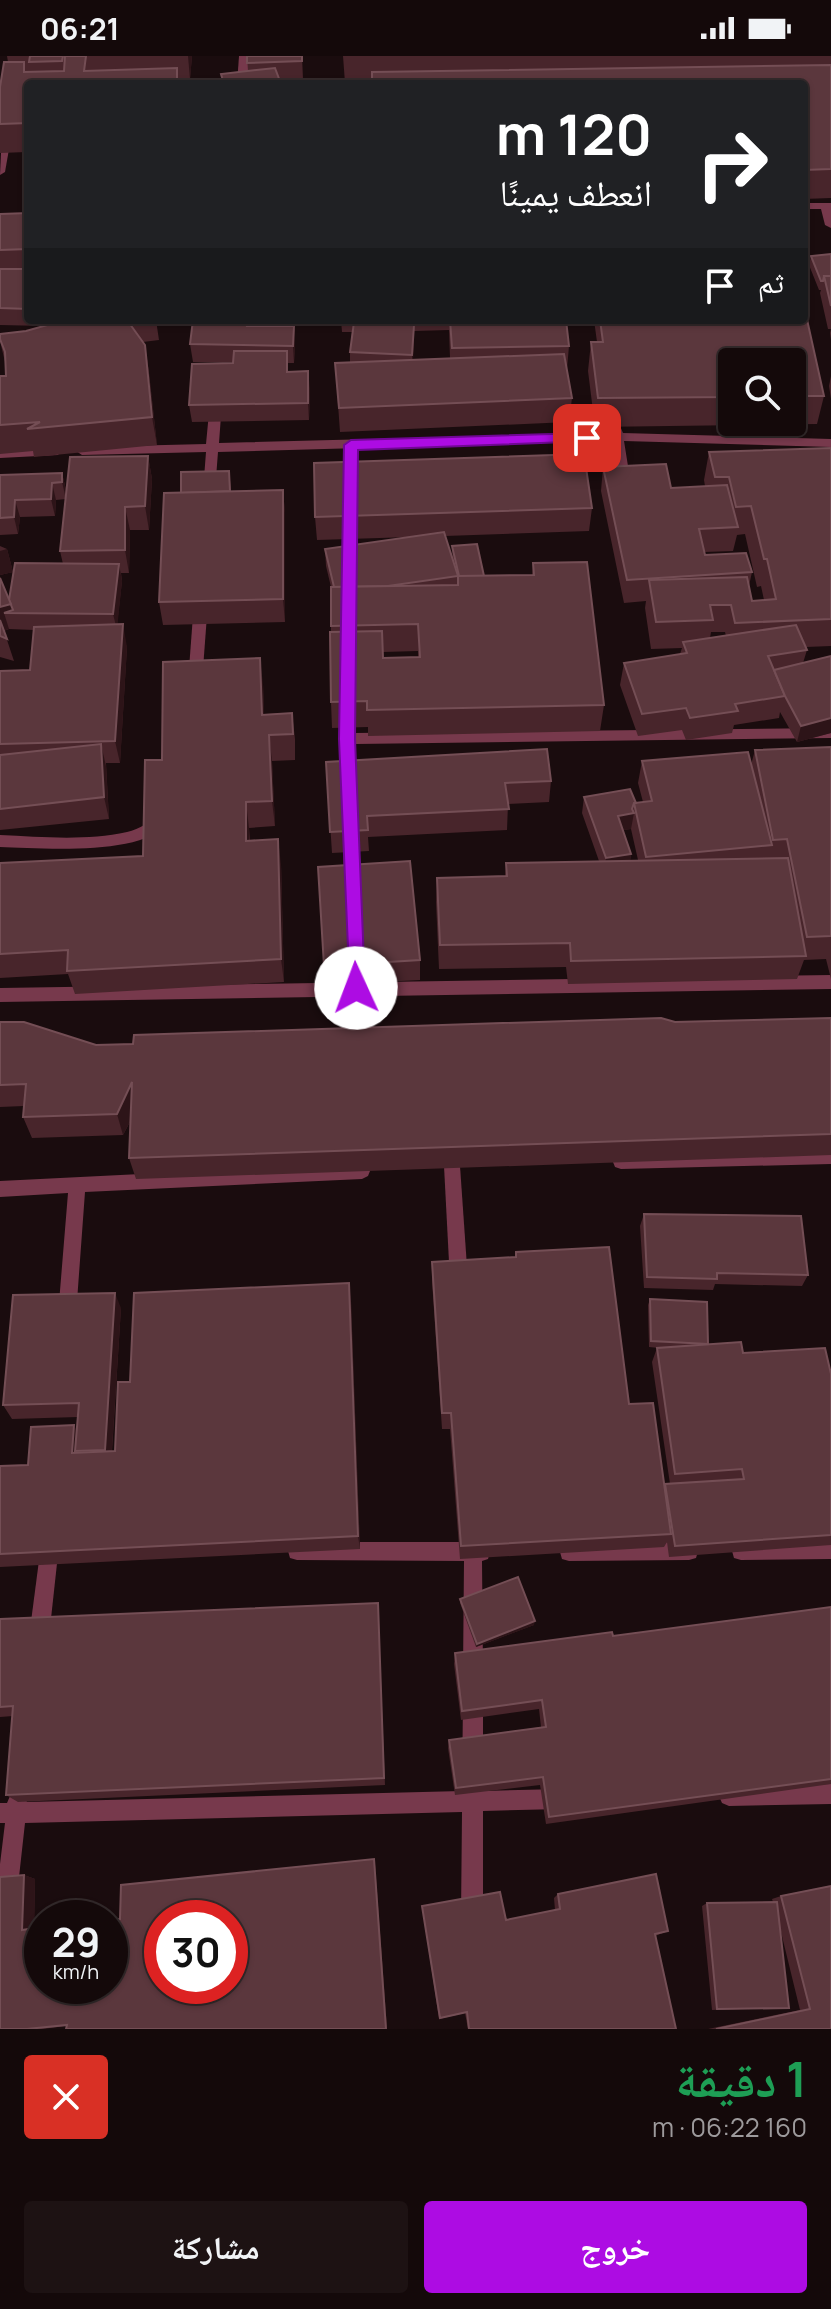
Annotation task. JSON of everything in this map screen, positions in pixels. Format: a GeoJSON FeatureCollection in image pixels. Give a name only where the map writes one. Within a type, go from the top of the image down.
{"type":"FeatureCollection","features":[{"type":"Feature","properties":{"kind":"street"},"geometry":{"type":"LineString","coordinates":[[242,80],[244,56]]}},
{"type":"Feature","properties":{"kind":"street"},"geometry":{"type":"LineString","coordinates":[[364,56],[365,79],[380,73]]}},
{"type":"Feature","properties":{"kind":"street"},"geometry":{"type":"LineString","coordinates":[[0,172],[11,114]]}},
{"type":"Feature","properties":{"kind":"street"},"geometry":{"type":"LineString","coordinates":[[808,206],[829,206],[831,225]]}},
{"type":"Feature","properties":{"kind":"street"},"geometry":{"type":"LineString","coordinates":[[208,510],[218,383]]}},
{"type":"Feature","properties":{"kind":"street"},"geometry":{"type":"LineString","coordinates":[[613,408],[628,500]]}},
{"type":"Feature","properties":{"kind":"street"},"geometry":{"type":"LineString","coordinates":[[351,429],[351,460]]}},
{"type":"Feature","properties":{"kind":"street"},"geometry":{"type":"LineString","coordinates":[[0,454],[617,437],[831,443]]}},
{"type":"Feature","properties":{"kind":"street"},"geometry":{"type":"LineString","coordinates":[[193,701],[202,589]]}},
{"type":"Feature","properties":{"kind":"street"},"geometry":{"type":"LineString","coordinates":[[348,692],[349,801]]}},
{"type":"Feature","properties":{"kind":"street"},"geometry":{"type":"LineString","coordinates":[[667,719],[669,735]]}},
{"type":"Feature","properties":{"kind":"street"},"geometry":{"type":"LineString","coordinates":[[347,739],[831,733]]}},
{"type":"Feature","properties":{"kind":"street"},"geometry":{"type":"LineString","coordinates":[[0,841],[67,843],[129,837],[159,825],[168,816]]}},
{"type":"Feature","properties":{"kind":"street"},"geometry":{"type":"LineString","coordinates":[[350,817],[353,895]]}},
{"type":"Feature","properties":{"kind":"street"},"geometry":{"type":"LineString","coordinates":[[0,995],[356,981],[831,982]]}},
{"type":"Feature","properties":{"kind":"street"},"geometry":{"type":"LineString","coordinates":[[610,1162],[831,1157]]}},
{"type":"Feature","properties":{"kind":"street"},"geometry":{"type":"LineString","coordinates":[[452,1166],[460,1305]]}},
{"type":"Feature","properties":{"kind":"street"},"geometry":{"type":"LineString","coordinates":[[0,1189],[374,1170]]}},
{"type":"Feature","properties":{"kind":"street"},"geometry":{"type":"LineString","coordinates":[[66,1327],[77,1185]]}},
{"type":"Feature","properties":{"kind":"street"},"geometry":{"type":"LineString","coordinates":[[36,1658],[58,1550],[52,1518]]}},
{"type":"Feature","properties":{"kind":"street"},"geometry":{"type":"LineString","coordinates":[[472,1522],[472,1938]]}},
{"type":"Feature","properties":{"kind":"street"},"geometry":{"type":"LineString","coordinates":[[25,1550],[58,1550]]}},
{"type":"Feature","properties":{"kind":"street"},"geometry":{"type":"LineString","coordinates":[[552,1552],[831,1550]]}},
{"type":"Feature","properties":{"kind":"street"},"geometry":{"type":"LineString","coordinates":[[270,1551],[505,1552]]}},
{"type":"Feature","properties":{"kind":"street"},"geometry":{"type":"LineString","coordinates":[[4,1921],[8,1813],[20,1782]]}},
{"type":"Feature","properties":{"kind":"street"},"geometry":{"type":"LineString","coordinates":[[706,1796],[831,1794]]}},
{"type":"Feature","properties":{"kind":"street"},"geometry":{"type":"LineString","coordinates":[[8,1813],[581,1799]]}},
{"type":"Feature","properties":{"kind":"building"},"geometry":{"type":"Polygon","coordinates":[[[30,56],[63,56],[62,61],[29,62],[30,56]]]}},
{"type":"Feature","properties":{"kind":"building"},"geometry":{"type":"Polygon","coordinates":[[[65,56],[86,56],[84,71],[177,68],[177,80],[24,80],[24,123],[0,124],[4,62],[24,62],[24,72],[64,71],[65,56]]]}},
{"type":"Feature","properties":{"kind":"building"},"geometry":{"type":"Polygon","coordinates":[[[247,56],[302,56],[302,61],[247,63],[247,56]]]}},
{"type":"Feature","properties":{"kind":"building"},"geometry":{"type":"Polygon","coordinates":[[[831,65],[831,169],[808,170],[808,80],[372,80],[372,72],[831,65]]]}},
{"type":"Feature","properties":{"kind":"building"},"geometry":{"type":"Polygon","coordinates":[[[275,68],[280,80],[223,80],[221,74],[275,68]]]}},
{"type":"Feature","properties":{"kind":"building"},"geometry":{"type":"Polygon","coordinates":[[[24,213],[24,249],[0,250],[0,214],[24,213]]]}},
{"type":"Feature","properties":{"kind":"building"},"geometry":{"type":"Polygon","coordinates":[[[831,254],[831,276],[824,276],[821,281],[811,256],[831,254]]]}},
{"type":"Feature","properties":{"kind":"building"},"geometry":{"type":"Polygon","coordinates":[[[0,269],[24,269],[24,309],[0,308],[0,269]]]}},
{"type":"Feature","properties":{"kind":"building"},"geometry":{"type":"Polygon","coordinates":[[[824,276],[831,276],[831,306],[824,276]]]}},
{"type":"Feature","properties":{"kind":"building"},"geometry":{"type":"Polygon","coordinates":[[[51,324],[130,324],[145,345],[152,417],[27,429],[40,422],[0,425],[0,376],[6,376],[5,352],[0,334],[51,324]]]}},
{"type":"Feature","properties":{"kind":"building"},"geometry":{"type":"Polygon","coordinates":[[[192,324],[294,326],[293,346],[190,344],[192,324]]]}},
{"type":"Feature","properties":{"kind":"building"},"geometry":{"type":"Polygon","coordinates":[[[354,324],[414,325],[412,355],[350,352],[354,324]]]}},
{"type":"Feature","properties":{"kind":"building"},"geometry":{"type":"Polygon","coordinates":[[[450,324],[566,324],[569,346],[452,348],[450,324]]]}},
{"type":"Feature","properties":{"kind":"building"},"geometry":{"type":"Polygon","coordinates":[[[601,324],[808,324],[824,396],[806,396],[806,348],[718,348],[718,397],[598,398],[591,342],[603,342],[601,324]]]}},
{"type":"Feature","properties":{"kind":"building"},"geometry":{"type":"Polygon","coordinates":[[[234,351],[287,351],[287,372],[308,371],[308,403],[189,405],[192,364],[233,363],[234,351]]]}},
{"type":"Feature","properties":{"kind":"building"},"geometry":{"type":"Polygon","coordinates":[[[564,354],[572,398],[339,408],[335,363],[564,354]]]}},
{"type":"Feature","properties":{"kind":"building"},"geometry":{"type":"Polygon","coordinates":[[[831,448],[831,619],[735,623],[731,605],[710,605],[713,620],[656,622],[649,580],[747,577],[752,601],[776,599],[751,506],[736,507],[729,477],[715,477],[709,452],[831,448]]]}},
{"type":"Feature","properties":{"kind":"building"},"geometry":{"type":"Polygon","coordinates":[[[584,454],[592,508],[315,517],[314,463],[584,454]]]}},
{"type":"Feature","properties":{"kind":"building"},"geometry":{"type":"Polygon","coordinates":[[[148,456],[145,506],[125,507],[125,550],[60,551],[70,457],[148,456]]]}},
{"type":"Feature","properties":{"kind":"building"},"geometry":{"type":"Polygon","coordinates":[[[666,464],[671,488],[727,485],[738,527],[699,529],[705,555],[746,553],[752,572],[627,580],[603,467],[666,464]]]}},
{"type":"Feature","properties":{"kind":"building"},"geometry":{"type":"Polygon","coordinates":[[[229,471],[230,491],[181,493],[181,472],[229,471]]]}},
{"type":"Feature","properties":{"kind":"building"},"geometry":{"type":"Polygon","coordinates":[[[62,473],[62,482],[52,483],[51,499],[15,500],[14,517],[0,518],[0,475],[62,473]]]}},
{"type":"Feature","properties":{"kind":"building"},"geometry":{"type":"Polygon","coordinates":[[[283,490],[283,599],[159,602],[164,493],[283,490]]]}},
{"type":"Feature","properties":{"kind":"building"},"geometry":{"type":"Polygon","coordinates":[[[444,532],[458,576],[388,586],[334,587],[325,549],[444,532]]]}},
{"type":"Feature","properties":{"kind":"building"},"geometry":{"type":"Polygon","coordinates":[[[477,544],[484,576],[459,576],[452,546],[477,544]]]}},
{"type":"Feature","properties":{"kind":"building"},"geometry":{"type":"Polygon","coordinates":[[[587,562],[604,705],[367,710],[367,701],[331,702],[330,632],[382,631],[383,658],[420,657],[418,624],[331,626],[331,587],[458,585],[458,576],[534,575],[533,563],[587,562]]]}},
{"type":"Feature","properties":{"kind":"building"},"geometry":{"type":"Polygon","coordinates":[[[15,563],[119,564],[113,614],[4,613],[13,610],[9,600],[15,563]]]}},
{"type":"Feature","properties":{"kind":"building"},"geometry":{"type":"Polygon","coordinates":[[[0,578],[11,604],[0,607],[0,578]]]}},
{"type":"Feature","properties":{"kind":"building"},"geometry":{"type":"Polygon","coordinates":[[[0,620],[7,639],[0,636],[0,620]]]}},
{"type":"Feature","properties":{"kind":"building"},"geometry":{"type":"Polygon","coordinates":[[[123,624],[115,741],[0,744],[0,671],[30,670],[34,627],[123,624]]]}},
{"type":"Feature","properties":{"kind":"building"},"geometry":{"type":"Polygon","coordinates":[[[796,625],[807,650],[768,656],[785,696],[735,704],[738,711],[690,718],[686,708],[642,714],[624,663],[687,653],[683,642],[796,625]]]}},
{"type":"Feature","properties":{"kind":"building"},"geometry":{"type":"Polygon","coordinates":[[[831,656],[831,718],[801,726],[774,670],[831,656]]]}},
{"type":"Feature","properties":{"kind":"building"},"geometry":{"type":"Polygon","coordinates":[[[260,658],[262,715],[292,713],[293,734],[269,735],[272,801],[246,802],[246,841],[278,839],[281,959],[67,971],[68,950],[0,954],[0,863],[143,856],[145,760],[162,760],[163,662],[260,658]]]}},
{"type":"Feature","properties":{"kind":"building"},"geometry":{"type":"Polygon","coordinates":[[[101,744],[104,797],[0,809],[0,755],[101,744]]]}},
{"type":"Feature","properties":{"kind":"building"},"geometry":{"type":"Polygon","coordinates":[[[831,747],[831,936],[807,937],[787,839],[773,840],[755,750],[831,747]]]}},
{"type":"Feature","properties":{"kind":"building"},"geometry":{"type":"Polygon","coordinates":[[[547,749],[551,781],[505,783],[509,809],[367,816],[368,830],[330,832],[326,762],[547,749]]]}},
{"type":"Feature","properties":{"kind":"building"},"geometry":{"type":"Polygon","coordinates":[[[748,752],[772,845],[646,857],[634,803],[652,801],[642,761],[748,752]]]}},
{"type":"Feature","properties":{"kind":"building"},"geometry":{"type":"Polygon","coordinates":[[[630,789],[636,803],[632,809],[634,813],[618,816],[631,854],[606,858],[584,797],[630,789]]]}},
{"type":"Feature","properties":{"kind":"building"},"geometry":{"type":"Polygon","coordinates":[[[788,858],[806,956],[571,961],[570,943],[440,945],[437,878],[507,876],[506,863],[788,858]]]}},
{"type":"Feature","properties":{"kind":"building"},"geometry":{"type":"Polygon","coordinates":[[[410,861],[420,960],[324,966],[318,867],[410,861]]]}},
{"type":"Feature","properties":{"kind":"building"},"geometry":{"type":"Polygon","coordinates":[[[661,1018],[675,1022],[831,1018],[831,1134],[129,1158],[132,1082],[117,1114],[23,1117],[26,1084],[0,1085],[0,1022],[24,1022],[96,1045],[133,1044],[134,1035],[661,1018]]]}},
{"type":"Feature","properties":{"kind":"building"},"geometry":{"type":"Polygon","coordinates":[[[644,1214],[801,1216],[808,1275],[717,1273],[717,1279],[647,1277],[644,1214]]]}},
{"type":"Feature","properties":{"kind":"building"},"geometry":{"type":"Polygon","coordinates":[[[609,1247],[629,1404],[653,1403],[671,1534],[461,1546],[451,1413],[442,1413],[432,1262],[516,1257],[516,1252],[609,1247]]]}},
{"type":"Feature","properties":{"kind":"building"},"geometry":{"type":"Polygon","coordinates":[[[349,1283],[358,1536],[0,1554],[0,1466],[28,1465],[31,1427],[74,1425],[72,1453],[115,1451],[118,1382],[130,1382],[134,1293],[349,1283]]]}},
{"type":"Feature","properties":{"kind":"building"},"geometry":{"type":"Polygon","coordinates":[[[115,1293],[105,1450],[75,1451],[79,1403],[3,1405],[13,1295],[115,1293]]]}},
{"type":"Feature","properties":{"kind":"building"},"geometry":{"type":"Polygon","coordinates":[[[650,1299],[707,1302],[708,1344],[651,1341],[650,1299]]]}},
{"type":"Feature","properties":{"kind":"building"},"geometry":{"type":"Polygon","coordinates":[[[741,1342],[743,1353],[825,1348],[831,1374],[831,1535],[675,1546],[665,1484],[744,1479],[742,1469],[675,1474],[657,1348],[741,1342]]]}},
{"type":"Feature","properties":{"kind":"building"},"geometry":{"type":"Polygon","coordinates":[[[518,1577],[535,1621],[477,1644],[460,1599],[518,1577]]]}},
{"type":"Feature","properties":{"kind":"building"},"geometry":{"type":"Polygon","coordinates":[[[378,1603],[384,1778],[6,1795],[13,1706],[0,1707],[0,1619],[378,1603]]]}},
{"type":"Feature","properties":{"kind":"building"},"geometry":{"type":"Polygon","coordinates":[[[831,1607],[831,1779],[549,1817],[543,1777],[456,1788],[449,1740],[546,1727],[542,1700],[462,1711],[455,1653],[831,1607]]]}},
{"type":"Feature","properties":{"kind":"building"},"geometry":{"type":"Polygon","coordinates":[[[374,1859],[386,2029],[66,2029],[67,2025],[0,2029],[0,1877],[24,1875],[24,2004],[128,2004],[128,1900],[121,1900],[121,1885],[374,1859]]]}},
{"type":"Feature","properties":{"kind":"building"},"geometry":{"type":"Polygon","coordinates":[[[656,1874],[668,1931],[655,1934],[676,2029],[469,2029],[467,2012],[440,2018],[422,1906],[500,1892],[506,1920],[560,1909],[558,1894],[656,1874]]]}},
{"type":"Feature","properties":{"kind":"building"},"geometry":{"type":"Polygon","coordinates":[[[831,1886],[831,2029],[716,2029],[810,2009],[781,1896],[831,1886]]]}},
{"type":"Feature","properties":{"kind":"building"},"geometry":{"type":"Polygon","coordinates":[[[777,1902],[789,2008],[717,2009],[707,1903],[777,1902]]]}},
{"type":"Feature","properties":{"kind":"route"},"geometry":{"type":"LineString","coordinates":[[356,988],[347,739],[351,445],[587,438]]}}]}
